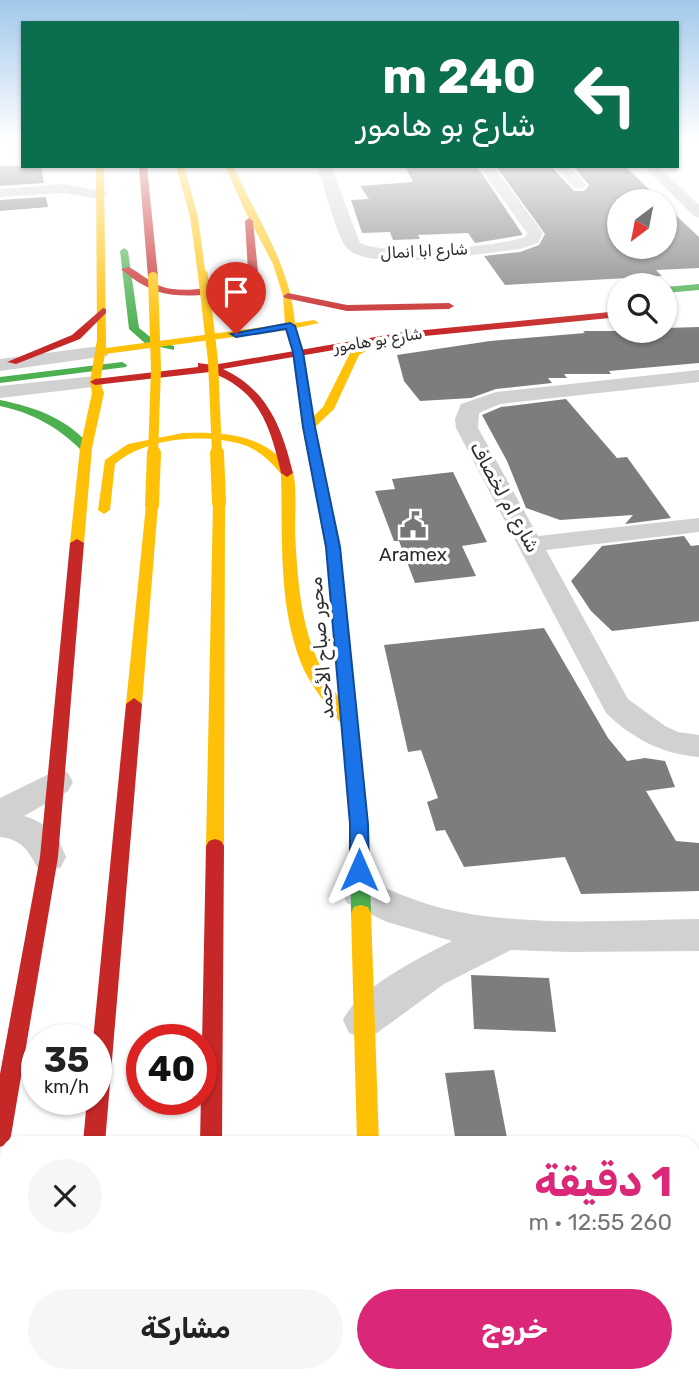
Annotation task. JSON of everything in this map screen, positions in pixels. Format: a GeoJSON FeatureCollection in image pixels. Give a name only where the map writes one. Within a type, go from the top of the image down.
{"type":"FeatureCollection","features":[{"type":"Feature","properties":{"kind":"main road"},"geometry":{"type":"LineString","coordinates":[[0,1136],[48,857],[57,782],[86,448],[98,393],[97,367],[103,311],[100,204]]}},
{"type":"Feature","properties":{"kind":"main road"},"geometry":{"type":"LineString","coordinates":[[95,1136],[152,505],[156,369],[153,278],[146,204]]}},
{"type":"Feature","properties":{"kind":"main road"},"geometry":{"type":"LineString","coordinates":[[191,204],[214,361],[219,503],[211,1136]]}},
{"type":"Feature","properties":{"kind":"main road","name":"محور صباح الأحمد"},"geometry":{"type":"LineString","coordinates":[[245,204],[278,264],[279,295],[294,338],[333,547],[359,824],[368,1136]]}},
{"type":"Feature","properties":{"kind":"main road"},"geometry":{"type":"LineString","coordinates":[[126,269],[160,289],[179,293],[240,284],[249,279],[253,272],[248,211]]}},
{"type":"Feature","properties":{"kind":"main road"},"geometry":{"type":"LineString","coordinates":[[121,230],[134,329],[140,337],[155,346],[211,358],[260,396],[278,431],[287,473],[293,585],[304,644],[323,690],[348,721]]}},
{"type":"Feature","properties":{"kind":"main road"},"geometry":{"type":"LineString","coordinates":[[677,289],[699,287]]}},
{"type":"Feature","properties":{"kind":"main road","name":"شارع بو هامور"},"geometry":{"type":"LineString","coordinates":[[279,295],[355,309],[463,306],[294,338]]}},
{"type":"Feature","properties":{"kind":"main road"},"geometry":{"type":"LineString","coordinates":[[97,367],[159,375],[211,358],[294,338],[510,308]]}},
{"type":"Feature","properties":{"kind":"main road"},"geometry":{"type":"LineString","coordinates":[[2,369],[76,337],[103,311]]}},
{"type":"Feature","properties":{"kind":"main road"},"geometry":{"type":"LineString","coordinates":[[97,367],[150,353],[184,360],[211,358],[256,312]]}},
{"type":"Feature","properties":{"kind":"main road","name":"شارع بو هامور"},"geometry":{"type":"LineString","coordinates":[[97,367],[155,346],[236,334],[294,338],[382,338],[477,326],[607,315]]}},
{"type":"Feature","properties":{"kind":"main road"},"geometry":{"type":"LineString","coordinates":[[309,427],[328,409],[355,353],[382,338]]}},
{"type":"Feature","properties":{"kind":"main road"},"geometry":{"type":"LineString","coordinates":[[131,394],[184,360]]}},
{"type":"Feature","properties":{"kind":"main road"},"geometry":{"type":"LineString","coordinates":[[0,403],[28,407],[52,418],[72,431],[86,448]]}},
{"type":"Feature","properties":{"kind":"main road"},"geometry":{"type":"LineString","coordinates":[[86,448],[108,415]]}},
{"type":"Feature","properties":{"kind":"main road"},"geometry":{"type":"LineString","coordinates":[[102,526],[109,463],[134,445],[160,439],[188,438],[242,442],[264,450],[287,473]]}},
{"type":"Feature","properties":{"kind":"main road"},"geometry":{"type":"LineString","coordinates":[[70,624],[90,585]]}},
{"type":"Feature","properties":{"kind":"street","name":"شارع ابا انمال"},"geometry":{"type":"LineString","coordinates":[[338,204],[353,246],[366,253],[392,256],[520,244],[532,240],[535,233],[514,204]]}},
{"type":"Feature","properties":{"kind":"street"},"geometry":{"type":"LineString","coordinates":[[2,369],[97,367]]}},
{"type":"Feature","properties":{"kind":"street"},"geometry":{"type":"LineString","coordinates":[[0,393],[97,367]]}},
{"type":"Feature","properties":{"kind":"street","name":"شارع ام لخصاف"},"geometry":{"type":"LineString","coordinates":[[699,376],[496,398],[469,410],[466,419],[467,428],[617,706],[635,724],[659,738],[684,746],[699,746]]}},
{"type":"Feature","properties":{"kind":"street"},"geometry":{"type":"LineString","coordinates":[[531,544],[699,525]]}},
{"type":"Feature","properties":{"kind":"street"},"geometry":{"type":"LineString","coordinates":[[0,814],[57,782]]}},
{"type":"Feature","properties":{"kind":"street"},"geometry":{"type":"LineString","coordinates":[[0,824],[34,834],[42,840],[48,857]]}},
{"type":"Feature","properties":{"kind":"street"},"geometry":{"type":"LineString","coordinates":[[359,893],[407,916],[433,924],[507,935],[699,935]]}},
{"type":"Feature","properties":{"kind":"street"},"geometry":{"type":"LineString","coordinates":[[363,1020],[400,990],[438,965],[507,935]]}},
{"type":"Feature","properties":{"kind":"building"},"geometry":{"type":"Polygon","coordinates":[[[0,204],[47,204],[48,207],[0,211],[0,204]]]}},
{"type":"Feature","properties":{"kind":"building"},"geometry":{"type":"Polygon","coordinates":[[[352,204],[503,204],[523,235],[475,243],[468,233],[418,235],[420,239],[393,240],[390,232],[362,233],[352,204]]]}},
{"type":"Feature","properties":{"kind":"building"},"geometry":{"type":"Polygon","coordinates":[[[524,204],[607,204],[607,259],[677,259],[677,216],[699,237],[699,268],[656,270],[659,273],[607,273],[607,279],[505,285],[484,256],[520,252],[539,245],[545,234],[524,204]]]}},
{"type":"Feature","properties":{"kind":"building"},"geometry":{"type":"Polygon","coordinates":[[[699,327],[699,363],[609,371],[611,374],[564,374],[567,378],[548,378],[552,383],[496,389],[471,398],[420,401],[404,381],[397,355],[490,341],[585,333],[583,331],[607,331],[607,343],[677,343],[677,328],[699,327]]]}},
{"type":"Feature","properties":{"kind":"building"},"geometry":{"type":"Polygon","coordinates":[[[566,399],[617,458],[627,457],[671,518],[625,524],[633,515],[560,520],[526,508],[507,461],[482,415],[501,407],[566,399]]]}},
{"type":"Feature","properties":{"kind":"building"},"geometry":{"type":"Polygon","coordinates":[[[453,472],[487,542],[462,546],[476,576],[415,583],[399,541],[394,541],[375,491],[395,489],[392,479],[453,472]]]}},
{"type":"Feature","properties":{"kind":"building"},"geometry":{"type":"Polygon","coordinates":[[[684,536],[691,546],[699,545],[699,621],[612,631],[591,611],[571,581],[602,546],[684,536]]]}},
{"type":"Feature","properties":{"kind":"building"},"geometry":{"type":"Polygon","coordinates":[[[544,628],[608,738],[627,761],[645,758],[665,761],[675,787],[646,791],[676,841],[699,843],[699,891],[581,894],[565,857],[464,867],[445,830],[436,831],[427,802],[438,798],[421,750],[408,752],[384,645],[544,628]]]}},
{"type":"Feature","properties":{"kind":"building"},"geometry":{"type":"Polygon","coordinates":[[[471,975],[549,978],[556,1032],[474,1029],[471,975]]]}},
{"type":"Feature","properties":{"kind":"building"},"geometry":{"type":"Polygon","coordinates":[[[494,1070],[507,1136],[455,1136],[445,1073],[494,1070]]]}},
{"type":"Feature","properties":{"kind":"traffic: fast"},"geometry":{"type":"LineString","coordinates":[[124,251],[134,329],[150,342],[170,348]]}},
{"type":"Feature","properties":{"kind":"traffic: fast"},"geometry":{"type":"LineString","coordinates":[[677,289],[699,287]]}},
{"type":"Feature","properties":{"kind":"traffic: fast"},"geometry":{"type":"LineString","coordinates":[[0,380],[122,365]]}},
{"type":"Feature","properties":{"kind":"traffic: fast"},"geometry":{"type":"LineString","coordinates":[[0,403],[47,418],[86,448]]}},
{"type":"Feature","properties":{"kind":"traffic: fast"},"geometry":{"type":"LineString","coordinates":[[307,416],[333,547],[359,824],[361,913]]}},
{"type":"Feature","properties":{"kind":"traffic: slow"},"geometry":{"type":"LineString","coordinates":[[77,543],[86,448],[98,393],[95,382],[102,340],[100,204]]}},
{"type":"Feature","properties":{"kind":"traffic: slow"},"geometry":{"type":"LineString","coordinates":[[191,204],[203,275]]}},
{"type":"Feature","properties":{"kind":"traffic: slow"},"geometry":{"type":"LineString","coordinates":[[246,204],[278,264],[288,296],[290,326],[298,352],[307,416]]}},
{"type":"Feature","properties":{"kind":"traffic: slow"},"geometry":{"type":"LineString","coordinates":[[203,275],[213,361],[219,503]]}},
{"type":"Feature","properties":{"kind":"traffic: slow"},"geometry":{"type":"LineString","coordinates":[[152,505],[156,369],[153,277]]}},
{"type":"Feature","properties":{"kind":"traffic: slow"},"geometry":{"type":"LineString","coordinates":[[100,352],[314,323]]}},
{"type":"Feature","properties":{"kind":"traffic: slow"},"geometry":{"type":"LineString","coordinates":[[309,427],[328,409],[355,353],[382,338]]}},
{"type":"Feature","properties":{"kind":"traffic: slow"},"geometry":{"type":"LineString","coordinates":[[104,510],[109,463],[136,445],[165,438],[219,437],[251,444],[270,455],[287,473],[293,596],[303,644],[319,682],[348,721]]}},
{"type":"Feature","properties":{"kind":"traffic: slow"},"geometry":{"type":"LineString","coordinates":[[215,846],[219,503]]}},
{"type":"Feature","properties":{"kind":"traffic: slow"},"geometry":{"type":"LineString","coordinates":[[134,704],[152,505]]}},
{"type":"Feature","properties":{"kind":"traffic: slow"},"geometry":{"type":"LineString","coordinates":[[361,913],[368,1136]]}},
{"type":"Feature","properties":{"kind":"traffic: jam"},"geometry":{"type":"LineString","coordinates":[[146,204],[153,277]]}},
{"type":"Feature","properties":{"kind":"traffic: jam"},"geometry":{"type":"LineString","coordinates":[[126,269],[156,287],[169,291],[210,290],[237,283],[253,272],[249,221]]}},
{"type":"Feature","properties":{"kind":"traffic: jam"},"geometry":{"type":"LineString","coordinates":[[288,296],[347,308],[449,306]]}},
{"type":"Feature","properties":{"kind":"traffic: jam"},"geometry":{"type":"LineString","coordinates":[[12,362],[76,337],[103,311]]}},
{"type":"Feature","properties":{"kind":"traffic: jam"},"geometry":{"type":"LineString","coordinates":[[95,382],[213,368],[404,335],[607,315]]}},
{"type":"Feature","properties":{"kind":"traffic: jam"},"geometry":{"type":"LineString","coordinates":[[202,365],[239,382],[262,404],[277,434],[287,473]]}},
{"type":"Feature","properties":{"kind":"traffic: jam"},"geometry":{"type":"LineString","coordinates":[[0,1136],[49,857],[77,543]]}},
{"type":"Feature","properties":{"kind":"traffic: jam"},"geometry":{"type":"LineString","coordinates":[[95,1136],[134,704]]}},
{"type":"Feature","properties":{"kind":"traffic: jam"},"geometry":{"type":"LineString","coordinates":[[211,1136],[215,846]]}},
{"type":"Feature","properties":{"kind":"place","name":"Aramex"},"geometry":{"type":"Point","coordinates":[413,525]}},
{"type":"Feature","properties":{"kind":"route"},"geometry":{"type":"LineString","coordinates":[[236,334],[290,326],[298,352],[309,427],[333,547],[359,824],[359,870]]}}]}
